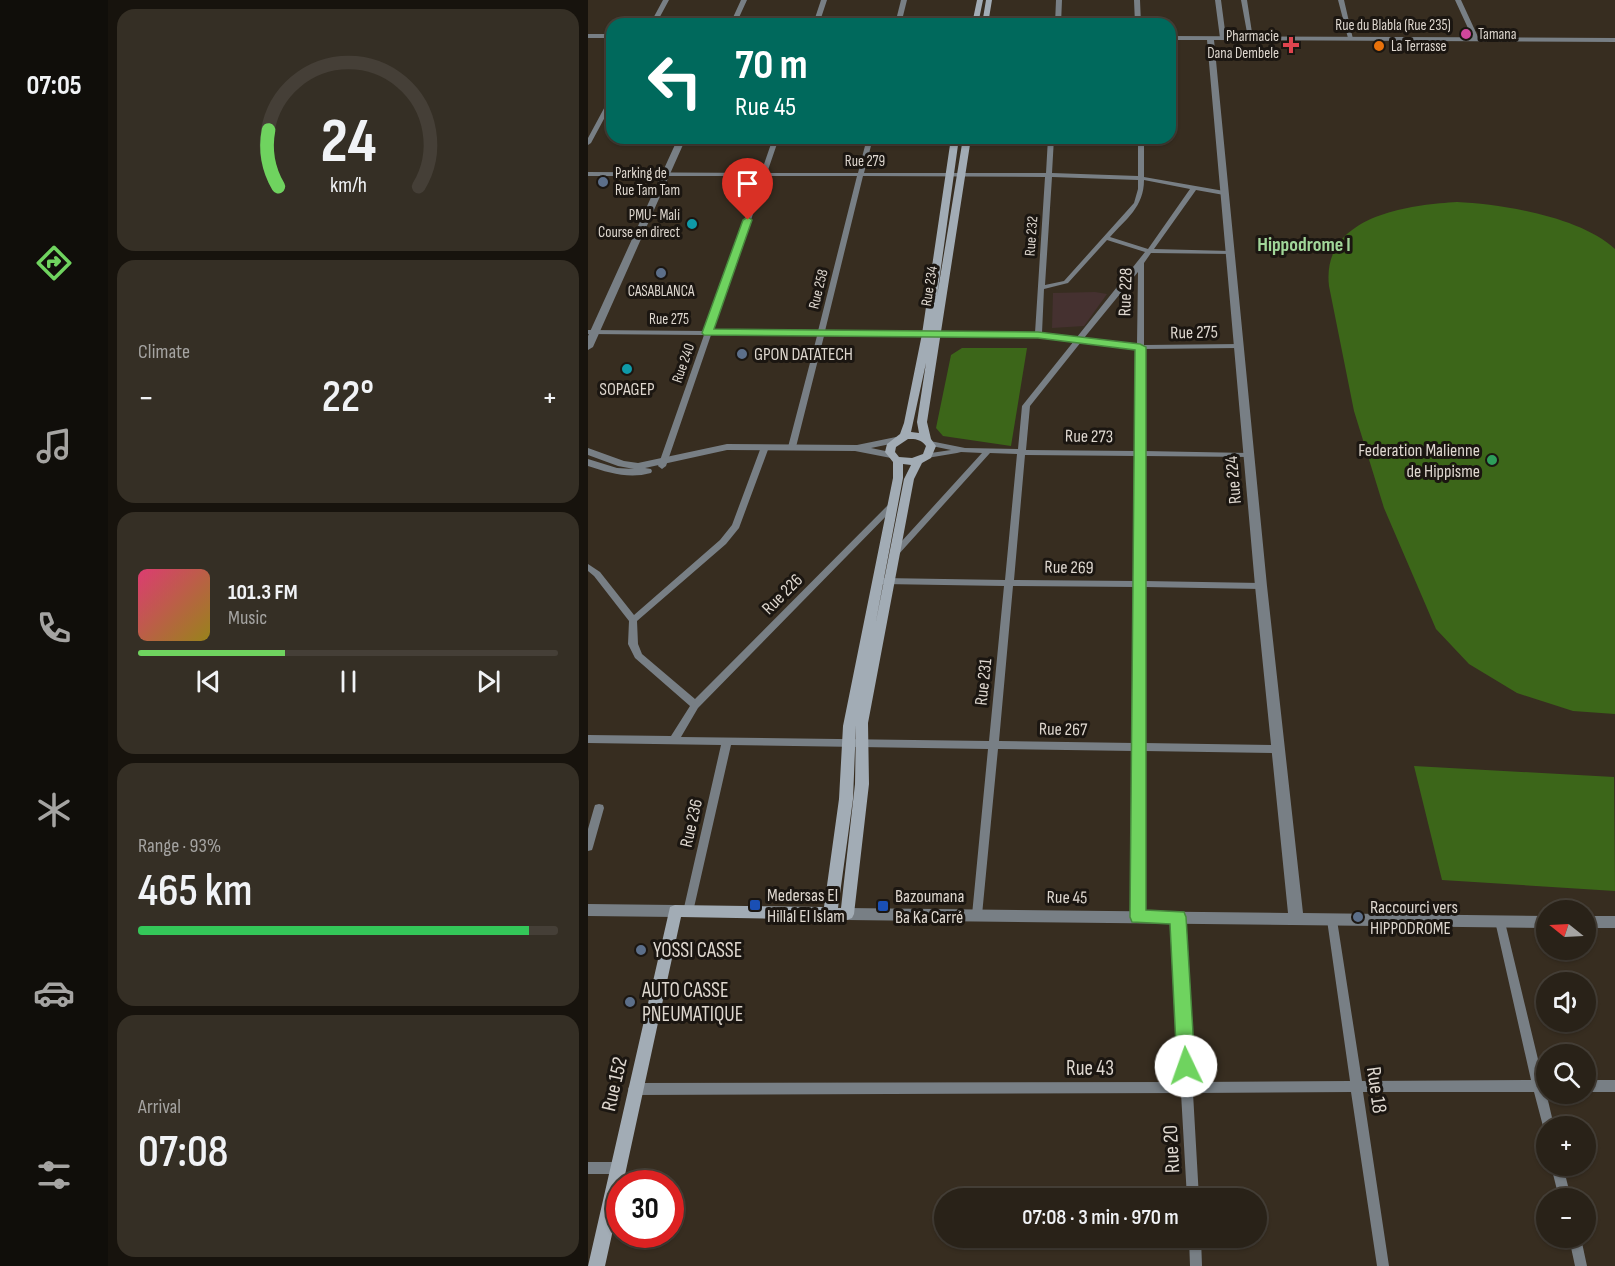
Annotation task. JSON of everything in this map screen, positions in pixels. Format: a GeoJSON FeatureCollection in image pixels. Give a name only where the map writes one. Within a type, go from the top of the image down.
{"type":"FeatureCollection","features":[{"type":"Feature","properties":{"kind":"main road"},"geometry":{"type":"LineString","coordinates":[[976,18],[980,0]]}},
{"type":"Feature","properties":{"kind":"main road"},"geometry":{"type":"LineString","coordinates":[[986,18],[989,0]]}},
{"type":"Feature","properties":{"kind":"main road","name":"Rue 234"},"geometry":{"type":"LineString","coordinates":[[883,581],[894,553],[909,479],[922,459],[931,451],[922,422],[948,175],[954,144]]}},
{"type":"Feature","properties":{"kind":"main road","name":"Rue 234"},"geometry":{"type":"LineString","coordinates":[[883,581],[892,506],[898,478],[895,458],[890,449],[909,423],[932,334],[966,144]]}},
{"type":"Feature","properties":{"kind":"main road"},"geometry":{"type":"LineString","coordinates":[[900,438],[916,436],[928,441]]}},
{"type":"Feature","properties":{"kind":"main road"},"geometry":{"type":"LineString","coordinates":[[895,458],[922,459]]}},
{"type":"Feature","properties":{"kind":"main road"},"geometry":{"type":"LineString","coordinates":[[847,914],[862,784],[855,743],[849,726],[883,581]]}},
{"type":"Feature","properties":{"kind":"main road"},"geometry":{"type":"LineString","coordinates":[[830,913],[855,743]]}},
{"type":"Feature","properties":{"kind":"main road","name":"Rue 45"},"geometry":{"type":"LineString","coordinates":[[681,911],[847,914]]}},
{"type":"Feature","properties":{"kind":"main road","name":"Rue 152"},"geometry":{"type":"LineString","coordinates":[[596,1266],[634,1089],[681,911]]}},
{"type":"Feature","properties":{"kind":"street"},"geometry":{"type":"LineString","coordinates":[[656,18],[666,0]]}},
{"type":"Feature","properties":{"kind":"street"},"geometry":{"type":"LineString","coordinates":[[736,18],[744,0]]}},
{"type":"Feature","properties":{"kind":"street"},"geometry":{"type":"LineString","coordinates":[[818,18],[824,0]]}},
{"type":"Feature","properties":{"kind":"street"},"geometry":{"type":"LineString","coordinates":[[900,18],[904,0]]}},
{"type":"Feature","properties":{"kind":"street"},"geometry":{"type":"LineString","coordinates":[[1058,18],[1059,0]]}},
{"type":"Feature","properties":{"kind":"street"},"geometry":{"type":"LineString","coordinates":[[1137,0],[1138,18]]}},
{"type":"Feature","properties":{"kind":"street"},"geometry":{"type":"LineString","coordinates":[[1218,0],[1223,38]]}},
{"type":"Feature","properties":{"kind":"street"},"geometry":{"type":"LineString","coordinates":[[1244,0],[1251,38]]}},
{"type":"Feature","properties":{"kind":"street"},"geometry":{"type":"LineString","coordinates":[[1341,0],[1351,38]]}},
{"type":"Feature","properties":{"kind":"street"},"geometry":{"type":"LineString","coordinates":[[1458,0],[1476,39]]}},
{"type":"Feature","properties":{"kind":"street"},"geometry":{"type":"LineString","coordinates":[[588,36],[606,36]]}},
{"type":"Feature","properties":{"kind":"street","name":"Rue du Blabla (Rue 235)"},"geometry":{"type":"LineString","coordinates":[[1176,38],[1615,40]]}},
{"type":"Feature","properties":{"kind":"street","name":"Rue 224"},"geometry":{"type":"LineString","coordinates":[[1210,38],[1261,586],[1296,919]]}},
{"type":"Feature","properties":{"kind":"street"},"geometry":{"type":"LineString","coordinates":[[588,143],[606,110]]}},
{"type":"Feature","properties":{"kind":"street"},"geometry":{"type":"LineString","coordinates":[[588,347],[592,332],[679,144]]}},
{"type":"Feature","properties":{"kind":"street","name":"Rue 240"},"geometry":{"type":"LineString","coordinates":[[662,464],[774,144]]}},
{"type":"Feature","properties":{"kind":"street","name":"Rue 258"},"geometry":{"type":"LineString","coordinates":[[792,447],[869,144]]}},
{"type":"Feature","properties":{"kind":"street","name":"Rue 232"},"geometry":{"type":"LineString","coordinates":[[1038,335],[1051,144]]}},
{"type":"Feature","properties":{"kind":"street"},"geometry":{"type":"LineString","coordinates":[[1041,288],[1066,282],[1137,203],[1141,189],[1141,144]]}},
{"type":"Feature","properties":{"kind":"street","name":"Rue 279"},"geometry":{"type":"LineString","coordinates":[[588,174],[1049,175],[1141,178],[1224,193]]}},
{"type":"Feature","properties":{"kind":"street","name":"Rue 228"},"geometry":{"type":"LineString","coordinates":[[1138,917],[1141,263],[1194,188]]}},
{"type":"Feature","properties":{"kind":"street"},"geometry":{"type":"LineString","coordinates":[[1107,238],[1149,251],[1230,254]]}},
{"type":"Feature","properties":{"kind":"street","name":"Rue 231"},"geometry":{"type":"LineString","coordinates":[[977,915],[1026,406],[1141,263]]}},
{"type":"Feature","properties":{"kind":"street","name":"Rue 275"},"geometry":{"type":"LineString","coordinates":[[592,332],[1038,335],[1140,347],[1239,346]]}},
{"type":"Feature","properties":{"kind":"street"},"geometry":{"type":"LineString","coordinates":[[855,448],[900,438]]}},
{"type":"Feature","properties":{"kind":"street","name":"Rue 273"},"geometry":{"type":"LineString","coordinates":[[928,441],[965,450],[988,451],[1249,454]]}},
{"type":"Feature","properties":{"kind":"street"},"geometry":{"type":"LineString","coordinates":[[589,463],[630,474],[727,447],[855,448],[895,458]]}},
{"type":"Feature","properties":{"kind":"street"},"geometry":{"type":"LineString","coordinates":[[633,620],[723,542],[736,526],[765,447]]}},
{"type":"Feature","properties":{"kind":"street","name":"Rue 273"},"geometry":{"type":"LineString","coordinates":[[922,459],[965,450]]}},
{"type":"Feature","properties":{"kind":"street"},"geometry":{"type":"LineString","coordinates":[[588,451],[622,464],[638,466],[662,464]]}},
{"type":"Feature","properties":{"kind":"street"},"geometry":{"type":"LineString","coordinates":[[894,553],[988,451]]}},
{"type":"Feature","properties":{"kind":"street","name":"Rue 226"},"geometry":{"type":"LineString","coordinates":[[674,740],[694,705],[892,506]]}},
{"type":"Feature","properties":{"kind":"street"},"geometry":{"type":"LineString","coordinates":[[588,567],[597,574],[633,620],[633,644],[638,656],[694,705]]}},
{"type":"Feature","properties":{"kind":"street","name":"Rue 269"},"geometry":{"type":"LineString","coordinates":[[883,581],[1261,586]]}},
{"type":"Feature","properties":{"kind":"street","name":"Rue 267"},"geometry":{"type":"LineString","coordinates":[[588,739],[1278,749]]}},
{"type":"Feature","properties":{"kind":"street","name":"Rue 236"},"geometry":{"type":"LineString","coordinates":[[681,911],[727,741]]}},
{"type":"Feature","properties":{"kind":"street"},"geometry":{"type":"LineString","coordinates":[[588,847],[599,808]]}},
{"type":"Feature","properties":{"kind":"street","name":"Rue 45"},"geometry":{"type":"LineString","coordinates":[[588,910],[681,911]]}},
{"type":"Feature","properties":{"kind":"street","name":"Rue 45"},"geometry":{"type":"LineString","coordinates":[[847,914],[1536,922]]}},
{"type":"Feature","properties":{"kind":"street","name":"Rue 20"},"geometry":{"type":"LineString","coordinates":[[1178,917],[1192,1188]]}},
{"type":"Feature","properties":{"kind":"street","name":"Rue 18"},"geometry":{"type":"LineString","coordinates":[[1332,920],[1383,1266]]}},
{"type":"Feature","properties":{"kind":"street"},"geometry":{"type":"LineString","coordinates":[[1500,921],[1536,1059]]}},
{"type":"Feature","properties":{"kind":"street"},"geometry":{"type":"LineString","coordinates":[[1596,922],[1615,922]]}},
{"type":"Feature","properties":{"kind":"street","name":"Rue 43"},"geometry":{"type":"LineString","coordinates":[[634,1089],[1536,1086]]}},
{"type":"Feature","properties":{"kind":"street"},"geometry":{"type":"LineString","coordinates":[[1596,1086],[1615,1086]]}},
{"type":"Feature","properties":{"kind":"street"},"geometry":{"type":"LineString","coordinates":[[588,1168],[616,1168]]}},
{"type":"Feature","properties":{"kind":"street"},"geometry":{"type":"LineString","coordinates":[[1195,1248],[1196,1266]]}},
{"type":"Feature","properties":{"kind":"street"},"geometry":{"type":"LineString","coordinates":[[1577,1248],[1581,1266]]}},
{"type":"Feature","properties":{"kind":"shaded area"},"geometry":{"type":"Polygon","coordinates":[[[1053,293],[1107,294],[1084,326],[1052,328],[1053,293]]]}},
{"type":"Feature","properties":{"kind":"green space","name":"Federation Malienne de Hippisme"},"geometry":{"type":"Polygon","coordinates":[[[1457,202],[1541,214],[1582,228],[1615,249],[1615,714],[1573,711],[1517,693],[1469,664],[1436,629],[1384,508],[1354,411],[1329,286],[1330,263],[1338,244],[1352,230],[1370,219],[1414,207],[1457,202]]]}},
{"type":"Feature","properties":{"kind":"green space"},"geometry":{"type":"Polygon","coordinates":[[[962,348],[1027,348],[1011,446],[943,436],[936,428],[951,355],[962,348]]]}},
{"type":"Feature","properties":{"kind":"green space"},"geometry":{"type":"Polygon","coordinates":[[[1414,766],[1614,777],[1615,891],[1442,880],[1414,766]]]}},
{"type":"Feature","properties":{"kind":"place","name":"Tamana"},"geometry":{"type":"Point","coordinates":[1466,34]}},
{"type":"Feature","properties":{"kind":"place","name":"Pharmacie Dana Dembele"},"geometry":{"type":"Point","coordinates":[1291,45]}},
{"type":"Feature","properties":{"kind":"place","name":"La Terrasse"},"geometry":{"type":"Point","coordinates":[1379,46]}},
{"type":"Feature","properties":{"kind":"place","name":"Parking de Rue Tam Tam"},"geometry":{"type":"Point","coordinates":[603,182]}},
{"type":"Feature","properties":{"kind":"place","name":"PMU- Mali Course en direct"},"geometry":{"type":"Point","coordinates":[692,224]}},
{"type":"Feature","properties":{"kind":"place","name":"CASABLANCA"},"geometry":{"type":"Point","coordinates":[661,273]}},
{"type":"Feature","properties":{"kind":"place","name":"GPON DATATECH"},"geometry":{"type":"Point","coordinates":[742,354]}},
{"type":"Feature","properties":{"kind":"place","name":"SOPAGEP"},"geometry":{"type":"Point","coordinates":[627,369]}},
{"type":"Feature","properties":{"kind":"place","name":"Federation Malienne de Hippisme"},"geometry":{"type":"Point","coordinates":[1492,460]}},
{"type":"Feature","properties":{"kind":"place","name":"Medersas El Hillal El Islam"},"geometry":{"type":"Point","coordinates":[755,905]}},
{"type":"Feature","properties":{"kind":"place","name":"Bazoumana Ba Ka Carré"},"geometry":{"type":"Point","coordinates":[883,906]}},
{"type":"Feature","properties":{"kind":"place","name":"Raccourci vers HIPPODROME"},"geometry":{"type":"Point","coordinates":[1358,917]}},
{"type":"Feature","properties":{"kind":"place","name":"YOSSI CASSE"},"geometry":{"type":"Point","coordinates":[641,950]}},
{"type":"Feature","properties":{"kind":"place","name":"AUTO CASSE PNEUMATIQUE"},"geometry":{"type":"Point","coordinates":[630,1002]}},
{"type":"Feature","properties":{"kind":"district","name":"Hippodrome I"},"geometry":{"type":"Point","coordinates":[1304,244]}},
{"type":"Feature","properties":{"kind":"route"},"geometry":{"type":"LineString","coordinates":[[748,220],[708,333],[1038,335],[1140,347],[1138,917],[1178,917],[1186,1066]]}}]}
